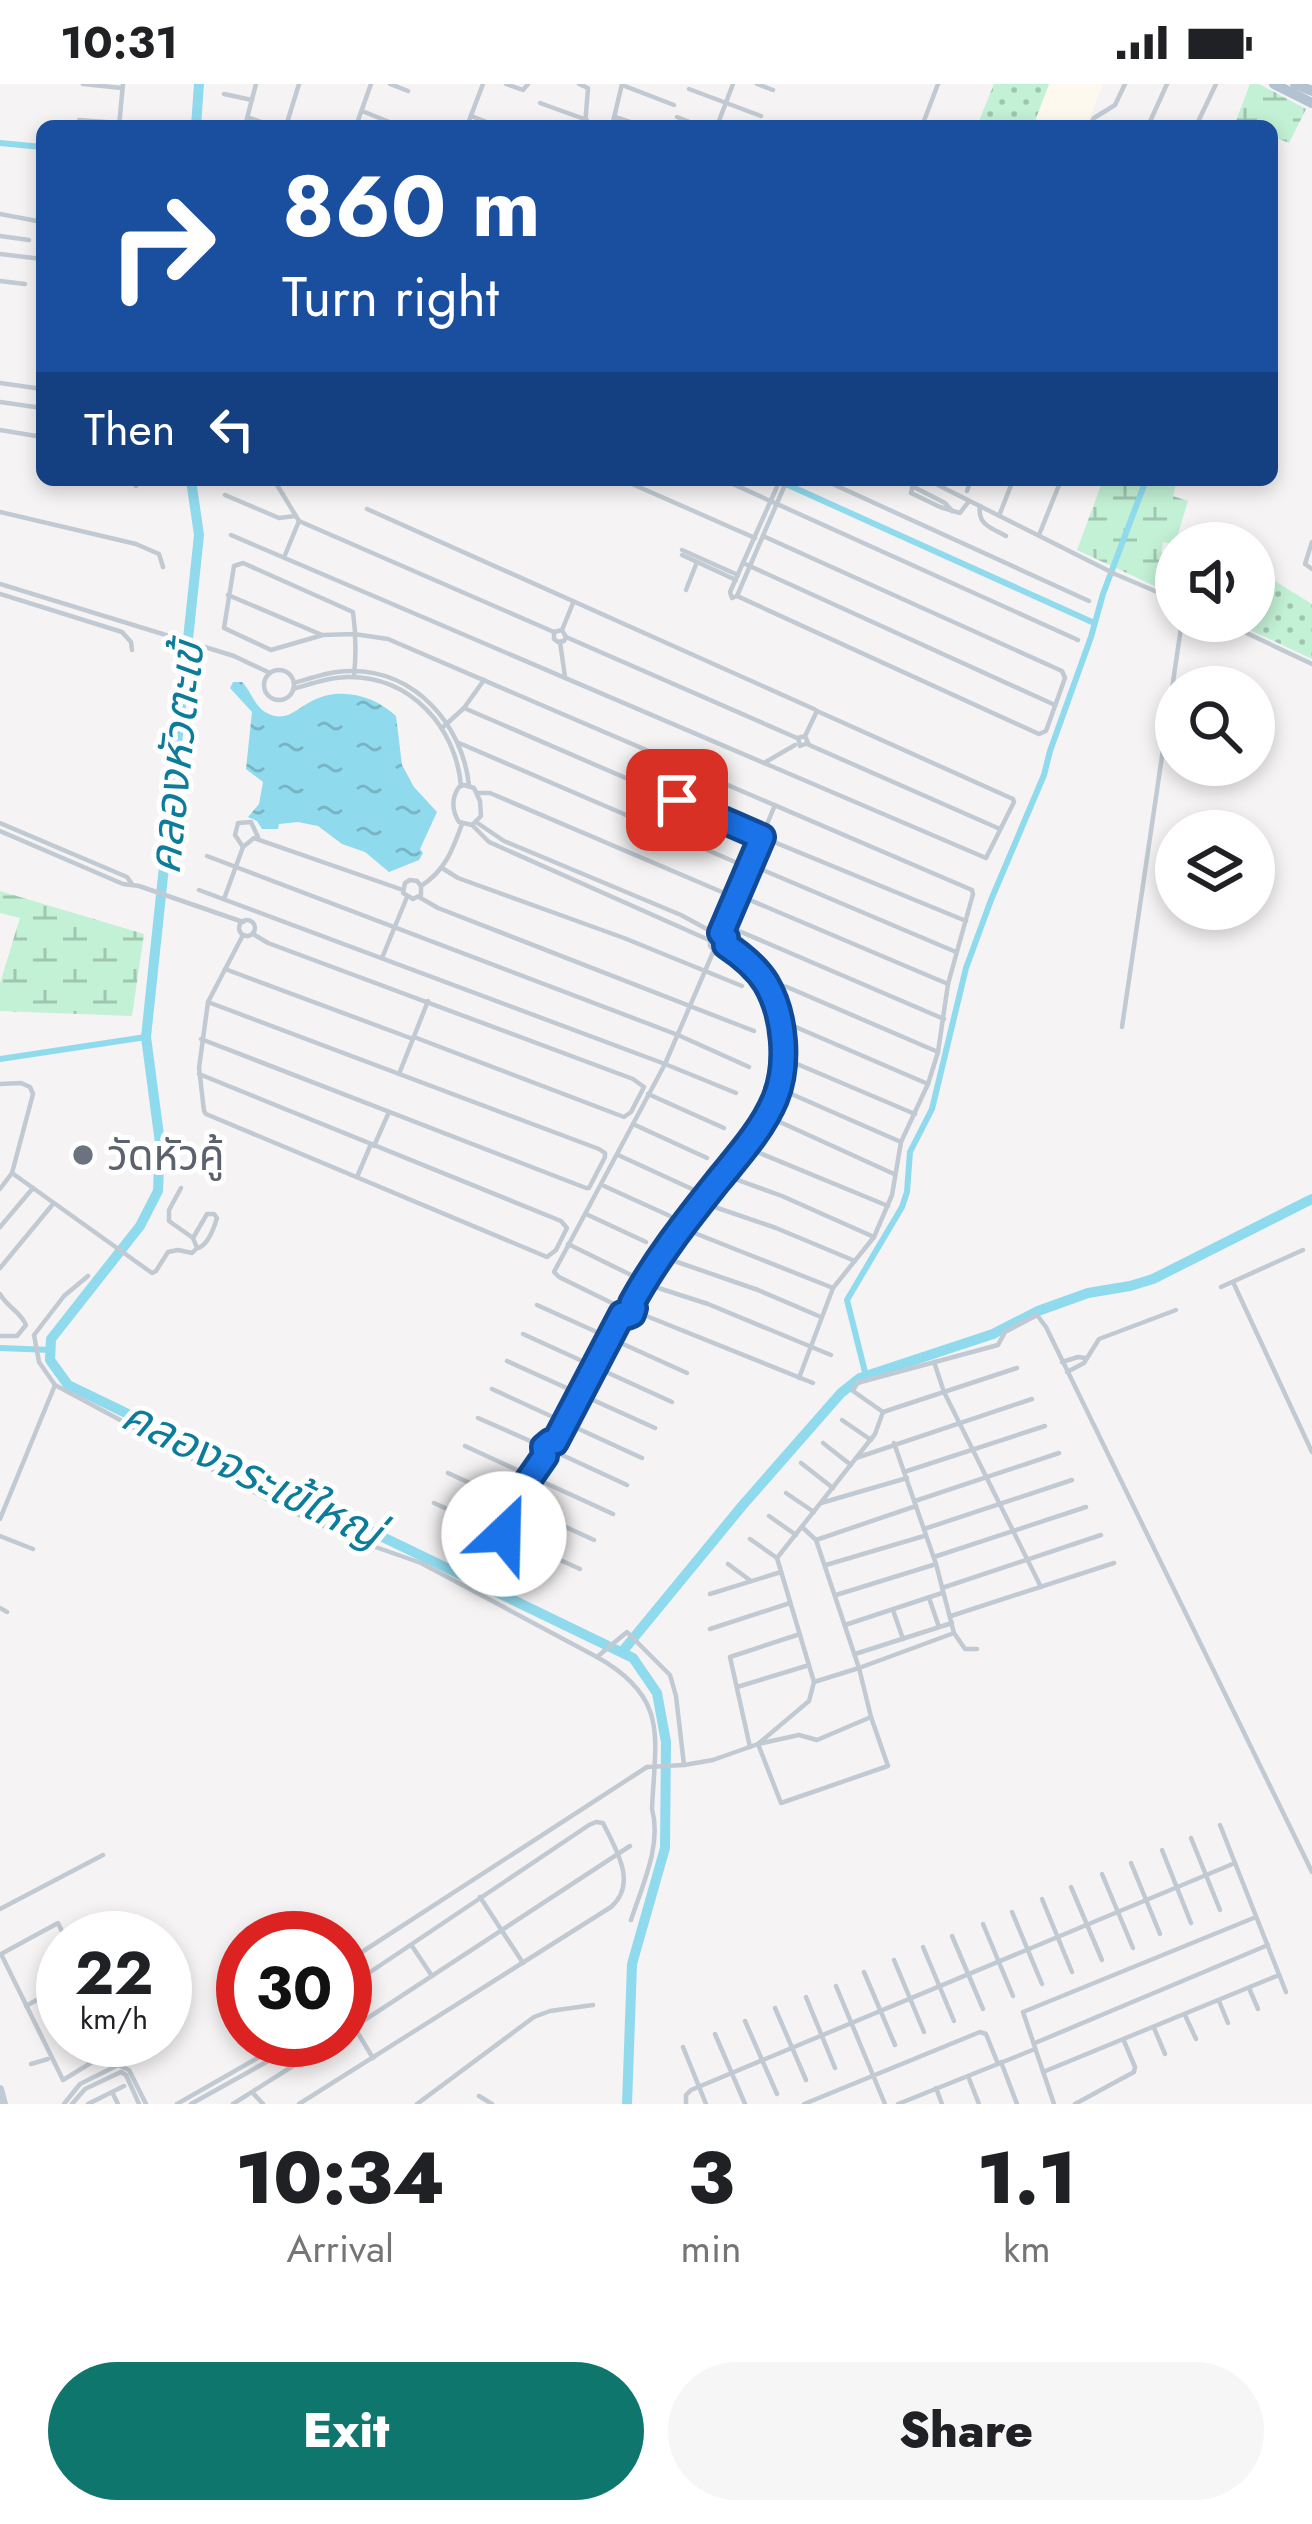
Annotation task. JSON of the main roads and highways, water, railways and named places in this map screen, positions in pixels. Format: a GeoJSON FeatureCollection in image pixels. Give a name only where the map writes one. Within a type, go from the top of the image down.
{"type":"FeatureCollection","features":[{"type":"Feature","properties":{"kind":"main road"},"geometry":{"type":"LineString","coordinates":[[1274,84],[1312,103]]}},
{"type":"Feature","properties":{"kind":"main road"},"geometry":{"type":"LineString","coordinates":[[1294,84],[1310,87]]}},
{"type":"Feature","properties":{"kind":"main road"},"geometry":{"type":"LineString","coordinates":[[0,2089],[4,2104]]}},
{"type":"Feature","properties":{"kind":"water"},"geometry":{"type":"Polygon","coordinates":[[[233,682],[242,682],[258,706],[273,716],[286,716],[326,696],[348,694],[369,699],[396,716],[402,765],[437,812],[419,860],[389,872],[365,852],[342,844],[318,826],[298,822],[262,829],[248,817],[259,804],[263,782],[246,769],[252,712],[230,688],[233,682]]]}},
{"type":"Feature","properties":{"kind":"waterway","name":"คลองหัวตะเข้"},"geometry":{"type":"LineString","coordinates":[[196,120],[199,84]]}},
{"type":"Feature","properties":{"kind":"waterway"},"geometry":{"type":"LineString","coordinates":[[0,143],[36,146]]}},
{"type":"Feature","properties":{"kind":"waterway","name":"คลองจระเข้ใหญ่"},"geometry":{"type":"LineString","coordinates":[[192,486],[199,535],[146,1037],[160,1143],[158,1191],[140,1226],[51,1339],[50,1360],[68,1385],[633,1658],[657,1693],[666,1742],[665,1848],[632,1964],[627,2104]]}},
{"type":"Feature","properties":{"kind":"waterway"},"geometry":{"type":"LineString","coordinates":[[790,486],[1092,622]]}},
{"type":"Feature","properties":{"kind":"waterway"},"geometry":{"type":"LineString","coordinates":[[866,1376],[847,1300],[902,1207],[910,1152],[932,1109],[966,968],[1044,775],[1144,486]]}},
{"type":"Feature","properties":{"kind":"waterway"},"geometry":{"type":"LineString","coordinates":[[0,1059],[146,1037]]}},
{"type":"Feature","properties":{"kind":"waterway"},"geometry":{"type":"LineString","coordinates":[[622,1652],[742,1506],[841,1393],[860,1378],[993,1334],[1088,1293],[1153,1279],[1312,1199]]}},
{"type":"Feature","properties":{"kind":"waterway"},"geometry":{"type":"LineString","coordinates":[[0,1348],[51,1350]]}},
{"type":"Feature","properties":{"kind":"place","name":"วัดหัวคู้"},"geometry":{"type":"Point","coordinates":[83,1155]}}]}
